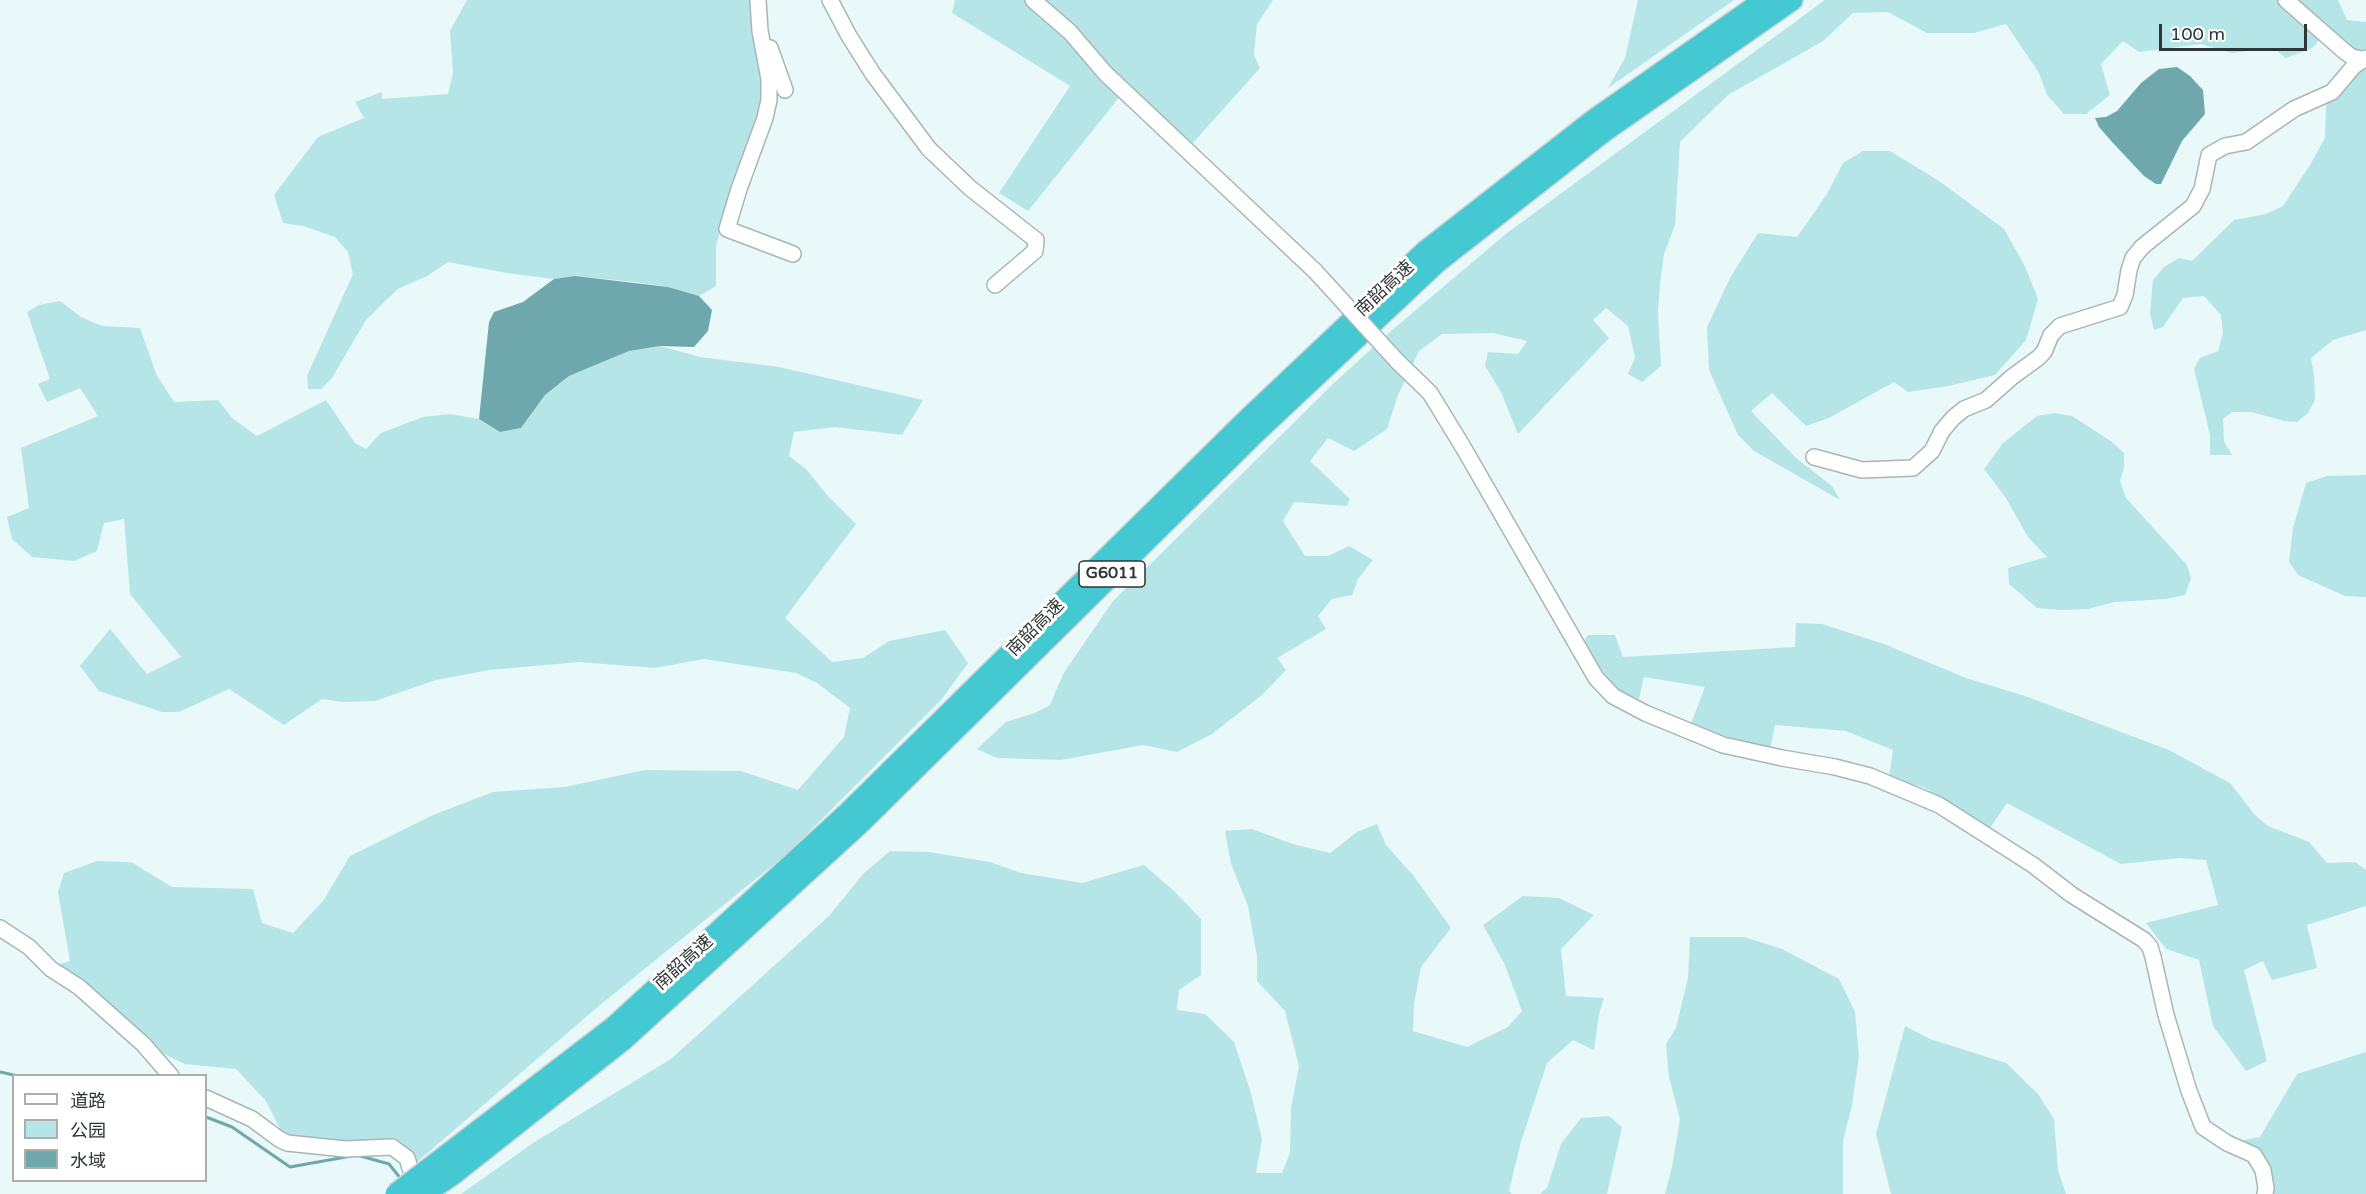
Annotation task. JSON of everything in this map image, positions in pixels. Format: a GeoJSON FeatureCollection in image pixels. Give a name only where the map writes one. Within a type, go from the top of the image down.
{"type":"FeatureCollection","features":[{"type":"Feature","properties":{"kind":"highway","name":"南韶高速"},"geometry":{"type":"LineString","coordinates":[[424,1194],[450,1164],[614,1027],[848,813],[1247,420],[1426,250],[1593,120],[1765,0]]}},
{"type":"Feature","properties":{"kind":"highway","name":"南韶高速"},"geometry":{"type":"LineString","coordinates":[[396,1194],[450,1164],[624,1039],[859,824],[1257,431],[1437,262],[1603,132],[1792,0]]}},
{"type":"Feature","properties":{"kind":"street"},"geometry":{"type":"LineString","coordinates":[[758,0],[760,31],[769,79],[769,100],[727,229],[793,254]]}},
{"type":"Feature","properties":{"kind":"street"},"geometry":{"type":"LineString","coordinates":[[767,0],[770,52],[785,90]]}},
{"type":"Feature","properties":{"kind":"street"},"geometry":{"type":"LineString","coordinates":[[830,0],[873,74],[929,149],[969,188],[1035,240],[1035,250],[995,285]]}},
{"type":"Feature","properties":{"kind":"street"},"geometry":{"type":"LineString","coordinates":[[1033,0],[1070,32],[1105,73],[1315,272],[1396,361],[1430,393],[1591,670],[1613,696],[1645,713],[1723,745],[1862,774],[1930,801],[2033,865],[2072,895],[2144,940],[2150,947],[2166,1015],[2199,1118],[2203,1126],[2213,1134],[2254,1155],[2263,1170],[2265,1194]]}},
{"type":"Feature","properties":{"kind":"street"},"geometry":{"type":"LineString","coordinates":[[2286,0],[2344,51],[2352,57],[2364,59]]}},
{"type":"Feature","properties":{"kind":"street"},"geometry":{"type":"LineString","coordinates":[[1814,457],[1863,470],[1913,468],[1932,451],[1942,431],[1953,418],[1964,409],[1986,400],[2038,358],[2044,352],[2051,335],[2060,326],[2120,307],[2125,296],[2133,258],[2151,240],[2193,206],[2205,178],[2209,155],[2225,146],[2246,142],[2294,109],[2332,92],[2364,59]]}},
{"type":"Feature","properties":{"kind":"street"},"geometry":{"type":"LineString","coordinates":[[0,928],[29,947],[51,969],[90,996],[148,1048],[169,1074]]}},
{"type":"Feature","properties":{"kind":"street"},"geometry":{"type":"LineString","coordinates":[[207,1098],[252,1119],[287,1143],[345,1149],[392,1147],[408,1158],[410,1168],[431,1194]]}},
{"type":"Feature","properties":{"kind":"green space"},"geometry":{"type":"Polygon","coordinates":[[[467,0],[758,0],[769,79],[739,189],[731,187],[716,247],[716,286],[699,296],[668,287],[635,282],[575,276],[554,279],[448,262],[427,276],[398,289],[366,320],[332,378],[321,389],[308,389],[307,376],[353,274],[348,252],[335,237],[303,226],[283,223],[274,195],[318,137],[364,118],[355,102],[382,92],[382,99],[448,94],[453,73],[450,31],[467,0]]]}},
{"type":"Feature","properties":{"kind":"green space"},"geometry":{"type":"Polygon","coordinates":[[[955,0],[1273,0],[1257,24],[1254,55],[1260,68],[1192,144],[1129,85],[1028,211],[999,193],[1070,86],[952,13],[955,0]]]}},
{"type":"Feature","properties":{"kind":"green space"},"geometry":{"type":"Polygon","coordinates":[[[1638,0],[1734,0],[1608,88],[1625,58],[1638,0]]]}},
{"type":"Feature","properties":{"kind":"green space"},"geometry":{"type":"Polygon","coordinates":[[[1825,0],[2338,0],[2347,20],[2366,22],[2366,330],[2333,340],[2311,358],[2315,400],[2308,413],[2297,422],[2284,421],[2252,412],[2232,412],[2223,419],[2224,441],[2232,455],[2210,455],[2210,435],[2194,369],[2200,358],[2218,351],[2223,333],[2221,315],[2204,296],[2183,298],[2163,327],[2154,330],[2150,313],[2153,280],[2164,267],[2179,258],[2192,261],[2234,220],[2266,214],[2283,206],[2310,165],[2325,138],[2326,106],[2332,92],[2354,66],[2325,34],[2312,48],[2286,58],[2273,48],[2232,53],[2201,44],[2139,52],[2123,41],[2101,64],[2110,95],[2086,114],[2064,114],[2047,95],[2039,73],[2006,24],[1974,33],[1927,33],[1888,12],[1853,13],[1823,41],[1728,95],[1680,142],[1675,225],[1664,254],[1660,284],[1658,311],[1661,366],[1642,382],[1628,374],[1635,358],[1628,326],[1606,308],[1593,320],[1609,338],[1518,434],[1501,392],[1485,366],[1488,352],[1518,354],[1527,341],[1493,333],[1442,334],[1419,351],[1398,395],[1387,429],[1354,451],[1328,438],[1310,461],[1350,499],[1347,506],[1294,502],[1283,521],[1305,556],[1328,556],[1349,546],[1373,560],[1358,579],[1352,595],[1332,599],[1318,616],[1326,629],[1277,658],[1286,670],[1262,695],[1212,734],[1177,752],[1143,745],[1061,760],[997,758],[977,749],[1006,722],[1035,713],[1050,705],[1063,674],[1113,601],[1334,383],[1391,331],[1507,233],[1825,0]]]}},
{"type":"Feature","properties":{"kind":"green space"},"geometry":{"type":"Polygon","coordinates":[[[1863,151],[1890,151],[1939,181],[2004,229],[2025,266],[2038,299],[2026,340],[1995,375],[1908,392],[1894,382],[1829,418],[1806,426],[1772,393],[1751,411],[1796,458],[1832,486],[1840,500],[1754,451],[1738,435],[1709,370],[1707,327],[1730,278],[1758,233],[1797,237],[1827,194],[1843,163],[1863,151]]]}},
{"type":"Feature","properties":{"kind":"green space"},"geometry":{"type":"Polygon","coordinates":[[[60,301],[81,317],[102,326],[140,328],[157,376],[174,402],[218,400],[232,418],[257,436],[326,400],[355,443],[366,449],[381,433],[423,417],[450,414],[479,419],[500,432],[521,428],[545,395],[569,376],[629,351],[660,346],[700,357],[779,367],[923,400],[902,435],[835,427],[794,432],[789,456],[806,469],[828,496],[856,524],[785,618],[832,662],[863,658],[889,641],[945,630],[968,663],[942,699],[788,853],[600,1005],[410,1168],[401,1151],[287,1143],[266,1101],[236,1069],[185,1064],[143,1044],[53,966],[70,961],[58,892],[64,873],[97,861],[131,862],[172,887],[253,889],[262,923],[293,933],[323,901],[350,856],[433,815],[493,792],[565,787],[645,770],[741,771],[798,790],[844,737],[850,708],[817,683],[796,673],[704,659],[655,668],[579,662],[489,670],[436,680],[375,701],[343,702],[322,699],[284,725],[229,689],[179,712],[162,712],[99,691],[80,666],[110,629],[147,674],[181,657],[130,594],[124,519],[104,523],[97,551],[74,561],[32,557],[12,539],[7,517],[29,508],[21,448],[98,416],[80,388],[47,402],[38,384],[50,379],[27,312],[39,305],[60,301]]]}},
{"type":"Feature","properties":{"kind":"green space"},"geometry":{"type":"Polygon","coordinates":[[[2054,413],[2072,416],[2112,442],[2124,453],[2124,467],[2120,481],[2126,498],[2187,565],[2191,578],[2185,595],[2166,599],[2115,602],[2088,609],[2061,610],[2037,608],[2009,584],[2008,568],[2047,557],[2028,537],[2006,498],[1984,469],[2003,443],[2037,416],[2054,413]]]}},
{"type":"Feature","properties":{"kind":"green space"},"geometry":{"type":"Polygon","coordinates":[[[2366,475],[2366,597],[2345,596],[2298,575],[2289,562],[2293,528],[2306,483],[2327,476],[2366,475]]]}},
{"type":"Feature","properties":{"kind":"green space"},"geometry":{"type":"Polygon","coordinates":[[[1796,623],[1822,624],[1884,644],[1966,678],[2025,696],[2169,750],[2230,783],[2255,815],[2268,826],[2309,842],[2327,863],[2355,862],[2366,870],[2366,906],[2307,925],[2317,968],[2272,980],[2263,961],[2244,970],[2267,1061],[2246,1071],[2213,1026],[2199,960],[2166,949],[2146,923],[2218,905],[2206,860],[2180,858],[2121,864],[2007,803],[1990,828],[1923,787],[1889,778],[1893,750],[1846,731],[1775,725],[1770,749],[1690,726],[1705,687],[1644,677],[1639,699],[1616,689],[1583,642],[1588,635],[1615,635],[1623,657],[1795,647],[1796,623]]]}},
{"type":"Feature","properties":{"kind":"green space"},"geometry":{"type":"Polygon","coordinates":[[[1377,824],[1386,845],[1413,875],[1451,928],[1421,967],[1414,1004],[1413,1031],[1467,1047],[1508,1027],[1522,1011],[1505,965],[1483,925],[1523,896],[1559,898],[1594,915],[1561,949],[1566,996],[1604,998],[1599,1014],[1594,1050],[1573,1040],[1547,1063],[1521,1142],[1509,1191],[1512,1194],[461,1194],[536,1141],[671,1059],[829,916],[863,874],[890,851],[929,852],[990,862],[1021,873],[1082,883],[1144,865],[1201,919],[1201,975],[1179,990],[1177,1010],[1205,1014],[1234,1042],[1250,1090],[1262,1139],[1256,1173],[1282,1173],[1290,1153],[1291,1108],[1299,1066],[1285,1011],[1257,981],[1257,957],[1248,906],[1231,864],[1225,831],[1252,829],[1293,844],[1330,853],[1357,832],[1377,824]]]}},
{"type":"Feature","properties":{"kind":"green space"},"geometry":{"type":"Polygon","coordinates":[[[1690,937],[1744,937],[1782,949],[1839,979],[1855,1012],[1859,1056],[1852,1105],[1843,1141],[1843,1194],[1665,1194],[1680,1119],[1669,1077],[1666,1044],[1676,1028],[1688,978],[1690,937]]]}},
{"type":"Feature","properties":{"kind":"green space"},"geometry":{"type":"Polygon","coordinates":[[[1905,1026],[1930,1039],[2006,1063],[2038,1094],[2054,1119],[2058,1170],[2066,1194],[1891,1194],[1876,1134],[1905,1026]]]}},
{"type":"Feature","properties":{"kind":"green space"},"geometry":{"type":"Polygon","coordinates":[[[2366,1052],[2366,1194],[2265,1194],[2263,1170],[2227,1143],[2260,1137],[2297,1074],[2366,1052]]]}},
{"type":"Feature","properties":{"kind":"green space"},"geometry":{"type":"Polygon","coordinates":[[[1609,1116],[1622,1127],[1607,1194],[1540,1194],[1547,1188],[1561,1144],[1581,1118],[1609,1116]]]}},
{"type":"Feature","properties":{"kind":"water"},"geometry":{"type":"Polygon","coordinates":[[[2177,67],[2190,76],[2203,90],[2205,114],[2182,141],[2161,184],[2156,184],[2144,176],[2113,143],[2099,127],[2095,118],[2106,117],[2117,111],[2141,83],[2159,69],[2177,67]]]}},
{"type":"Feature","properties":{"kind":"water"},"geometry":{"type":"Polygon","coordinates":[[[575,276],[668,287],[699,296],[712,310],[708,331],[694,347],[660,346],[629,351],[569,376],[545,395],[521,428],[500,432],[479,419],[489,322],[494,312],[523,302],[554,279],[575,276]]]}},
{"type":"Feature","properties":{"kind":"waterway"},"geometry":{"type":"LineString","coordinates":[[0,1072],[12,1075]]}},
{"type":"Feature","properties":{"kind":"waterway"},"geometry":{"type":"LineString","coordinates":[[207,1117],[232,1127],[290,1167],[357,1155],[389,1164],[401,1179]]}}]}
